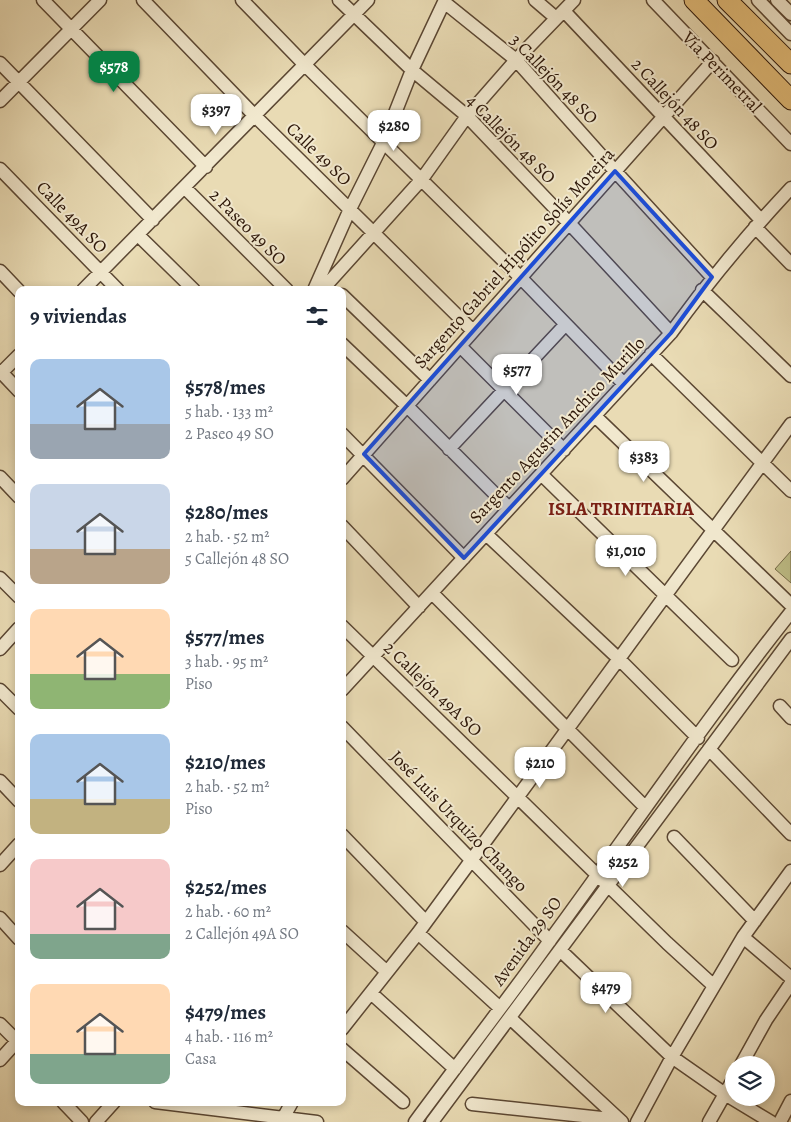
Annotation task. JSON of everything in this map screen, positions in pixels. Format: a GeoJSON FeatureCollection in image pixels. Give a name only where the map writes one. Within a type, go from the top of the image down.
{"type":"FeatureCollection","features":[{"type":"Feature","properties":{"kind":"highway","name":"Vía Perimetral"},"geometry":{"type":"LineString","coordinates":[[694,0],[791,100]]}},
{"type":"Feature","properties":{"kind":"highway"},"geometry":{"type":"LineString","coordinates":[[727,0],[791,64]]}},
{"type":"Feature","properties":{"kind":"street","name":"2 Paseo 49 SO"},"geometry":{"type":"LineString","coordinates":[[43,0],[206,167]]}},
{"type":"Feature","properties":{"kind":"street"},"geometry":{"type":"LineString","coordinates":[[0,101],[100,0]]}},
{"type":"Feature","properties":{"kind":"street","name":"Calle 49 SO"},"geometry":{"type":"LineString","coordinates":[[143,0],[255,116],[473,331]]}},
{"type":"Feature","properties":{"kind":"street"},"geometry":{"type":"LineString","coordinates":[[242,0],[624,384]]}},
{"type":"Feature","properties":{"kind":"street","name":"4 Callejón 48 SO"},"geometry":{"type":"LineString","coordinates":[[339,0],[412,70],[467,116],[671,333]]}},
{"type":"Feature","properties":{"kind":"street"},"geometry":{"type":"LineString","coordinates":[[88,286],[368,0]]}},
{"type":"Feature","properties":{"kind":"street","name":"2 Callejón 48 SO"},"geometry":{"type":"LineString","coordinates":[[535,0],[560,14],[663,117],[758,223],[791,264]]}},
{"type":"Feature","properties":{"kind":"street"},"geometry":{"type":"LineString","coordinates":[[331,286],[374,233],[422,179],[467,116],[516,60],[574,0]]}},
{"type":"Feature","properties":{"kind":"street","name":"Vía Perimetral"},"geometry":{"type":"LineString","coordinates":[[653,0],[791,144]]}},
{"type":"Feature","properties":{"kind":"street"},"geometry":{"type":"LineString","coordinates":[[758,0],[791,34]]}},
{"type":"Feature","properties":{"kind":"street"},"geometry":{"type":"LineString","coordinates":[[777,0],[791,14]]}},
{"type":"Feature","properties":{"kind":"street"},"geometry":{"type":"LineString","coordinates":[[316,286],[350,209],[384,141],[412,70],[444,1]]}},
{"type":"Feature","properties":{"kind":"street","name":"3 Callejón 48 SO"},"geometry":{"type":"LineString","coordinates":[[444,1],[516,60],[712,277]]}},
{"type":"Feature","properties":{"kind":"street","name":"Sargento Gabriel Hipólito Solís Moreira"},"geometry":{"type":"LineString","coordinates":[[346,474],[713,61]]}},
{"type":"Feature","properties":{"kind":"street"},"geometry":{"type":"LineString","coordinates":[[0,63],[153,220]]}},
{"type":"Feature","properties":{"kind":"street","name":"Calle 49A SO"},"geometry":{"type":"LineString","coordinates":[[0,169],[114,286]]}},
{"type":"Feature","properties":{"kind":"street","name":"2 Paseo 49 SO"},"geometry":{"type":"LineString","coordinates":[[185,188],[283,286]]}},
{"type":"Feature","properties":{"kind":"street","name":"Sargento Agustin Anchico Murillo"},"geometry":{"type":"LineString","coordinates":[[346,686],[671,333],[712,277],[791,188]]}},
{"type":"Feature","properties":{"kind":"street"},"geometry":{"type":"LineString","coordinates":[[138,235],[190,286]]}},
{"type":"Feature","properties":{"kind":"street"},"geometry":{"type":"LineString","coordinates":[[0,271],[15,287]]}},
{"type":"Feature","properties":{"kind":"street"},"geometry":{"type":"LineString","coordinates":[[702,290],[791,376]]}},
{"type":"Feature","properties":{"kind":"street"},"geometry":{"type":"LineString","coordinates":[[346,299],[430,380]]}},
{"type":"Feature","properties":{"kind":"street"},"geometry":{"type":"LineString","coordinates":[[449,448],[565,324]]}},
{"type":"Feature","properties":{"kind":"street"},"geometry":{"type":"LineString","coordinates":[[460,346],[564,450]]}},
{"type":"Feature","properties":{"kind":"street"},"geometry":{"type":"LineString","coordinates":[[346,348],[510,508]]}},
{"type":"Feature","properties":{"kind":"street"},"geometry":{"type":"LineString","coordinates":[[651,354],[791,491]]}},
{"type":"Feature","properties":{"kind":"street"},"geometry":{"type":"LineString","coordinates":[[15,359],[0,372],[15,386]]}},
{"type":"Feature","properties":{"kind":"street"},"geometry":{"type":"LineString","coordinates":[[595,416],[791,606]]}},
{"type":"Feature","properties":{"kind":"street"},"geometry":{"type":"LineString","coordinates":[[346,1024],[418,933],[791,424]]}},
{"type":"Feature","properties":{"kind":"street"},"geometry":{"type":"LineString","coordinates":[[346,438],[464,558]]}},
{"type":"Feature","properties":{"kind":"street"},"geometry":{"type":"LineString","coordinates":[[541,474],[732,660]]}},
{"type":"Feature","properties":{"kind":"street"},"geometry":{"type":"LineString","coordinates":[[0,476],[15,493]]}},
{"type":"Feature","properties":{"kind":"street"},"geometry":{"type":"LineString","coordinates":[[346,530],[419,607]]}},
{"type":"Feature","properties":{"kind":"street"},"geometry":{"type":"LineString","coordinates":[[486,534],[619,659],[698,738]]}},
{"type":"Feature","properties":{"kind":"street"},"geometry":{"type":"LineString","coordinates":[[0,578],[15,593]]}},
{"type":"Feature","properties":{"kind":"street"},"geometry":{"type":"LineString","coordinates":[[432,593],[645,807]]}},
{"type":"Feature","properties":{"kind":"street","name":"Avenida 29 SO"},"geometry":{"type":"LineString","coordinates":[[415,1122],[550,941],[645,807],[698,738],[744,671],[791,612]]}},
{"type":"Feature","properties":{"kind":"street","name":"2 Callejón 49A SO"},"geometry":{"type":"LineString","coordinates":[[346,630],[714,986]]}},
{"type":"Feature","properties":{"kind":"street"},"geometry":{"type":"LineString","coordinates":[[0,649],[15,632]]}},
{"type":"Feature","properties":{"kind":"street","name":"Avenida 29 SO"},"geometry":{"type":"LineString","coordinates":[[432,1122],[791,639]]}},
{"type":"Feature","properties":{"kind":"street"},"geometry":{"type":"LineString","coordinates":[[0,690],[15,705]]}},
{"type":"Feature","properties":{"kind":"street"},"geometry":{"type":"LineString","coordinates":[[780,706],[791,718]]}},
{"type":"Feature","properties":{"kind":"street","name":"José Luis Urquizo Chango"},"geometry":{"type":"LineString","coordinates":[[346,731],[550,941]]}},
{"type":"Feature","properties":{"kind":"street"},"geometry":{"type":"LineString","coordinates":[[709,749],[791,834]]}},
{"type":"Feature","properties":{"kind":"street"},"geometry":{"type":"LineString","coordinates":[[0,781],[15,797]]}},
{"type":"Feature","properties":{"kind":"street"},"geometry":{"type":"LineString","coordinates":[[674,836],[755,921]]}},
{"type":"Feature","properties":{"kind":"street"},"geometry":{"type":"LineString","coordinates":[[346,839],[426,922]]}},
{"type":"Feature","properties":{"kind":"street"},"geometry":{"type":"LineString","coordinates":[[0,865],[15,850]]}},
{"type":"Feature","properties":{"kind":"street"},"geometry":{"type":"LineString","coordinates":[[637,1122],[672,1057],[743,937],[791,871]]}},
{"type":"Feature","properties":{"kind":"street"},"geometry":{"type":"LineString","coordinates":[[0,918],[15,935]]}},
{"type":"Feature","properties":{"kind":"street"},"geometry":{"type":"LineString","coordinates":[[418,933],[500,1008]]}},
{"type":"Feature","properties":{"kind":"street"},"geometry":{"type":"LineString","coordinates":[[346,935],[387,972]]}},
{"type":"Feature","properties":{"kind":"street"},"geometry":{"type":"LineString","coordinates":[[743,937],[791,978]]}},
{"type":"Feature","properties":{"kind":"street"},"geometry":{"type":"LineString","coordinates":[[560,950],[672,1057],[725,1094],[709,1122]]}},
{"type":"Feature","properties":{"kind":"street"},"geometry":{"type":"LineString","coordinates":[[746,1056],[766,1020],[791,983]]}},
{"type":"Feature","properties":{"kind":"street"},"geometry":{"type":"LineString","coordinates":[[371,993],[455,1069]]}},
{"type":"Feature","properties":{"kind":"street"},"geometry":{"type":"LineString","coordinates":[[510,1018],[621,1121]]}},
{"type":"Feature","properties":{"kind":"street"},"geometry":{"type":"LineString","coordinates":[[0,1024],[15,1045]]}},
{"type":"Feature","properties":{"kind":"street"},"geometry":{"type":"LineString","coordinates":[[0,1060],[15,1047]]}},
{"type":"Feature","properties":{"kind":"street"},"geometry":{"type":"LineString","coordinates":[[346,1052],[403,1102]]}},
{"type":"Feature","properties":{"kind":"street"},"geometry":{"type":"LineString","coordinates":[[780,1122],[791,1101]]}},
{"type":"Feature","properties":{"kind":"street"},"geometry":{"type":"LineString","coordinates":[[472,1104],[621,1121]]}},
{"type":"Feature","properties":{"kind":"street"},"geometry":{"type":"LineString","coordinates":[[67,1106],[82,1122]]}},
{"type":"Feature","properties":{"kind":"street"},"geometry":{"type":"LineString","coordinates":[[96,1122],[110,1106]]}},
{"type":"Feature","properties":{"kind":"street"},"geometry":{"type":"LineString","coordinates":[[183,1106],[281,1120],[317,1122]]}},
{"type":"Feature","properties":{"kind":"street"},"geometry":{"type":"LineString","coordinates":[[281,1120],[290,1106]]}},
{"type":"Feature","properties":{"kind":"street"},"geometry":{"type":"LineString","coordinates":[[745,1106],[771,1122]]}},
{"type":"Feature","properties":{"kind":"highlighted area"},"geometry":{"type":"Polygon","coordinates":[[[615,171],[712,277],[671,333],[464,558],[364,454],[615,171]]]}},
{"type":"Feature","properties":{"kind":"green space"},"geometry":{"type":"Polygon","coordinates":[[[791,551],[791,583],[775,569],[791,551]]]}},
{"type":"Feature","properties":{"kind":"district","name":"ISLA TRINITARIA"},"geometry":{"type":"Point","coordinates":[621,509]}}]}
